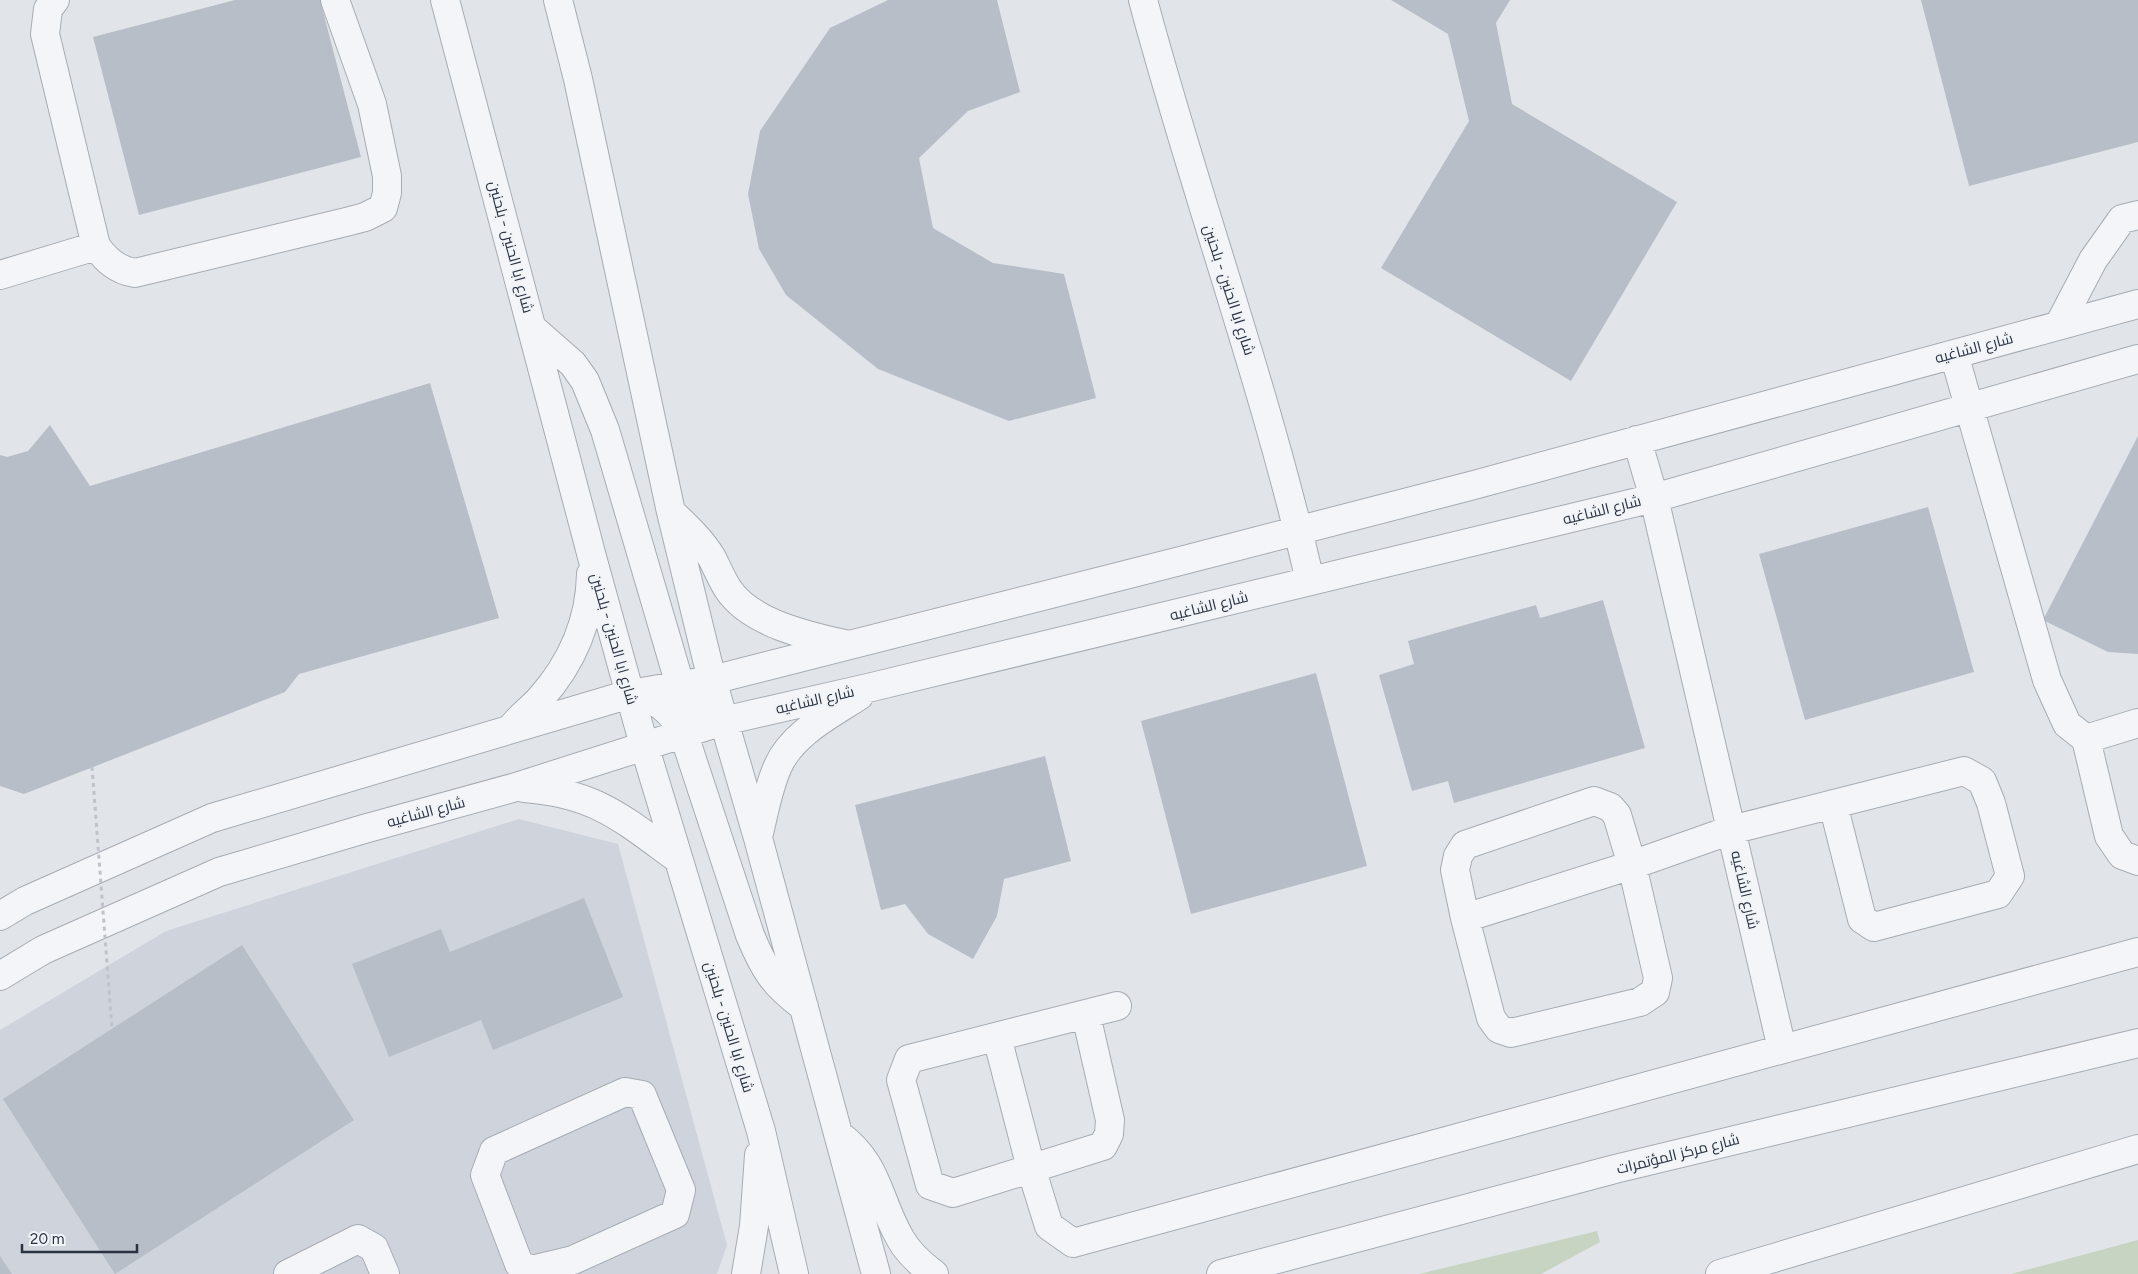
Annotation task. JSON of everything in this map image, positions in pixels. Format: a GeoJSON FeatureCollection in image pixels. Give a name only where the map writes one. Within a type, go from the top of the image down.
{"type":"FeatureCollection","features":[{"type":"Feature","properties":{"kind":"street"},"geometry":{"type":"LineString","coordinates":[[55,0],[48,9],[45,34],[96,246],[113,265],[123,271],[135,273],[346,222],[364,217],[383,208],[388,193],[387,176],[372,104],[335,0]]}},
{"type":"Feature","properties":{"kind":"street","name":"شارع ابا الحنين - بلحنين"},"geometry":{"type":"LineString","coordinates":[[445,0],[592,557],[644,745],[761,1131],[794,1274]]}},
{"type":"Feature","properties":{"kind":"street"},"geometry":{"type":"LineString","coordinates":[[558,0],[578,79],[671,512],[712,680],[758,838],[876,1274]]}},
{"type":"Feature","properties":{"kind":"street","name":"شارع ابا الحنين - بلحنين"},"geometry":{"type":"LineString","coordinates":[[1143,0],[1200,201],[1240,320],[1298,530],[1310,581]]}},
{"type":"Feature","properties":{"kind":"street"},"geometry":{"type":"LineString","coordinates":[[2059,325],[2093,260],[2122,219],[2138,215]]}},
{"type":"Feature","properties":{"kind":"street"},"geometry":{"type":"LineString","coordinates":[[0,275],[96,246]]}},
{"type":"Feature","properties":{"kind":"street","name":"شارع الشاغيه"},"geometry":{"type":"LineString","coordinates":[[0,916],[25,901],[212,818],[630,694],[712,680],[851,646],[1637,440],[2138,304]]}},
{"type":"Feature","properties":{"kind":"street"},"geometry":{"type":"LineString","coordinates":[[532,328],[573,364],[585,381],[604,430],[680,685],[694,704],[702,711],[723,721]]}},
{"type":"Feature","properties":{"kind":"street"},"geometry":{"type":"LineString","coordinates":[[1954,354],[2047,680],[2068,724],[2086,739],[2109,836],[2122,855],[2138,861]]}},
{"type":"Feature","properties":{"kind":"street","name":"شارع الشاغيه"},"geometry":{"type":"LineString","coordinates":[[0,976],[43,950],[219,872],[516,787],[683,732],[1654,498],[2138,359]]}},
{"type":"Feature","properties":{"kind":"street","name":"شارع الشاغيه"},"geometry":{"type":"LineString","coordinates":[[1637,440],[1654,498],[1782,1049]]}},
{"type":"Feature","properties":{"kind":"street"},"geometry":{"type":"LineString","coordinates":[[671,512],[695,534],[711,557],[729,591],[746,607],[798,634],[851,646]]}},
{"type":"Feature","properties":{"kind":"street"},"geometry":{"type":"LineString","coordinates":[[508,730],[552,686],[563,670],[581,635],[590,597],[592,557]]}},
{"type":"Feature","properties":{"kind":"street"},"geometry":{"type":"LineString","coordinates":[[758,838],[771,785],[778,765],[787,750],[809,729],[872,687]]}},
{"type":"Feature","properties":{"kind":"street"},"geometry":{"type":"LineString","coordinates":[[630,694],[656,702],[667,710],[683,732],[750,935],[763,967],[783,992],[804,1007]]}},
{"type":"Feature","properties":{"kind":"street"},"geometry":{"type":"LineString","coordinates":[[2086,739],[2138,723]]}},
{"type":"Feature","properties":{"kind":"street"},"geometry":{"type":"LineString","coordinates":[[1465,918],[1632,865],[1731,830],[1833,804],[1964,771],[1982,781],[1991,803],[2010,876],[1998,894],[1874,927],[1862,919],[1833,804]]}},
{"type":"Feature","properties":{"kind":"street"},"geometry":{"type":"LineString","coordinates":[[516,787],[545,789],[574,795],[602,806],[628,822],[678,859]]}},
{"type":"Feature","properties":{"kind":"street"},"geometry":{"type":"LineString","coordinates":[[1594,801],[1610,807],[1617,815],[1632,865],[1658,978],[1654,992],[1640,1002],[1511,1033],[1499,1029],[1491,1018],[1465,918],[1455,870],[1458,856],[1465,845],[1594,801]]}},
{"type":"Feature","properties":{"kind":"street"},"geometry":{"type":"LineString","coordinates":[[997,1037],[1031,1168],[1049,1226],[1073,1242],[2138,952]]}},
{"type":"Feature","properties":{"kind":"street"},"geometry":{"type":"LineString","coordinates":[[1086,1015],[1110,1120],[1109,1134],[1103,1146],[953,1193],[930,1185],[900,1080],[909,1059],[1117,1006]]}},
{"type":"Feature","properties":{"kind":"street","name":"شارع مركز المؤتمرات"},"geometry":{"type":"LineString","coordinates":[[1221,1274],[1615,1169],[2138,1043]]}},
{"type":"Feature","properties":{"kind":"street"},"geometry":{"type":"LineString","coordinates":[[624,1092],[642,1095],[681,1190],[675,1214],[576,1267],[531,1270],[519,1264],[485,1175],[494,1151],[624,1092]]}},
{"type":"Feature","properties":{"kind":"street"},"geometry":{"type":"LineString","coordinates":[[746,1274],[754,1226],[761,1131]]}},
{"type":"Feature","properties":{"kind":"street"},"geometry":{"type":"LineString","coordinates":[[838,1134],[852,1144],[865,1160],[900,1240],[924,1267],[934,1274]]}},
{"type":"Feature","properties":{"kind":"street"},"geometry":{"type":"LineString","coordinates":[[1720,1274],[2138,1149]]}},
{"type":"Feature","properties":{"kind":"street"},"geometry":{"type":"LineString","coordinates":[[288,1274],[358,1239],[374,1248],[385,1274]]}},
{"type":"Feature","properties":{"kind":"path"},"geometry":{"type":"LineString","coordinates":[[92,767],[112,1029]]}},
{"type":"Feature","properties":{"kind":"shaded area"},"geometry":{"type":"Polygon","coordinates":[[[519,819],[618,844],[727,1245],[717,1274],[0,1274],[0,1030],[166,931],[519,819]]]}},
{"type":"Feature","properties":{"kind":"green space"},"geometry":{"type":"Polygon","coordinates":[[[1597,1231],[1600,1242],[1541,1274],[1419,1274],[1597,1231]]]}},
{"type":"Feature","properties":{"kind":"green space"},"geometry":{"type":"Polygon","coordinates":[[[2138,1240],[2138,1274],[2011,1274],[2138,1240]]]}},
{"type":"Feature","properties":{"kind":"building"},"geometry":{"type":"Polygon","coordinates":[[[235,0],[320,0],[361,157],[139,215],[93,37],[235,0]]]}},
{"type":"Feature","properties":{"kind":"building"},"geometry":{"type":"Polygon","coordinates":[[[888,0],[997,0],[1020,92],[968,111],[919,158],[933,228],[993,263],[1064,274],[1096,398],[1009,421],[878,369],[786,295],[759,249],[748,194],[760,131],[830,28],[888,0]]]}},
{"type":"Feature","properties":{"kind":"building"},"geometry":{"type":"Polygon","coordinates":[[[1391,0],[1510,0],[1496,23],[1512,104],[1677,202],[1571,381],[1381,268],[1469,121],[1448,34],[1391,0]]]}},
{"type":"Feature","properties":{"kind":"building"},"geometry":{"type":"Polygon","coordinates":[[[1921,0],[2138,0],[2138,142],[1969,186],[1921,0]]]}},
{"type":"Feature","properties":{"kind":"building"},"geometry":{"type":"Polygon","coordinates":[[[430,383],[499,618],[299,674],[285,692],[24,794],[0,786],[0,455],[7,457],[28,451],[50,425],[90,486],[430,383]]]}},
{"type":"Feature","properties":{"kind":"building"},"geometry":{"type":"Polygon","coordinates":[[[2138,436],[2138,654],[2108,652],[2043,620],[2138,436]]]}},
{"type":"Feature","properties":{"kind":"building"},"geometry":{"type":"Polygon","coordinates":[[[1928,507],[1974,672],[1805,720],[1759,554],[1928,507]]]}},
{"type":"Feature","properties":{"kind":"building"},"geometry":{"type":"Polygon","coordinates":[[[1603,600],[1645,748],[1454,803],[1448,781],[1412,791],[1379,675],[1414,664],[1408,641],[1536,605],[1540,618],[1603,600]]]}},
{"type":"Feature","properties":{"kind":"building"},"geometry":{"type":"Polygon","coordinates":[[[1316,673],[1367,866],[1191,914],[1141,721],[1316,673]]]}},
{"type":"Feature","properties":{"kind":"building"},"geometry":{"type":"Polygon","coordinates":[[[1045,756],[1071,861],[1004,879],[997,916],[973,959],[928,934],[905,904],[881,910],[855,805],[1045,756]]]}},
{"type":"Feature","properties":{"kind":"building"},"geometry":{"type":"Polygon","coordinates":[[[584,898],[623,997],[493,1050],[481,1020],[389,1057],[352,964],[441,929],[450,952],[584,898]]]}},
{"type":"Feature","properties":{"kind":"building"},"geometry":{"type":"Polygon","coordinates":[[[242,945],[354,1120],[115,1274],[3,1099],[242,945]]]}},
{"type":"Feature","properties":{"kind":"building"},"geometry":{"type":"Polygon","coordinates":[[[0,1256],[12,1274],[0,1274],[0,1256]]]}}]}
